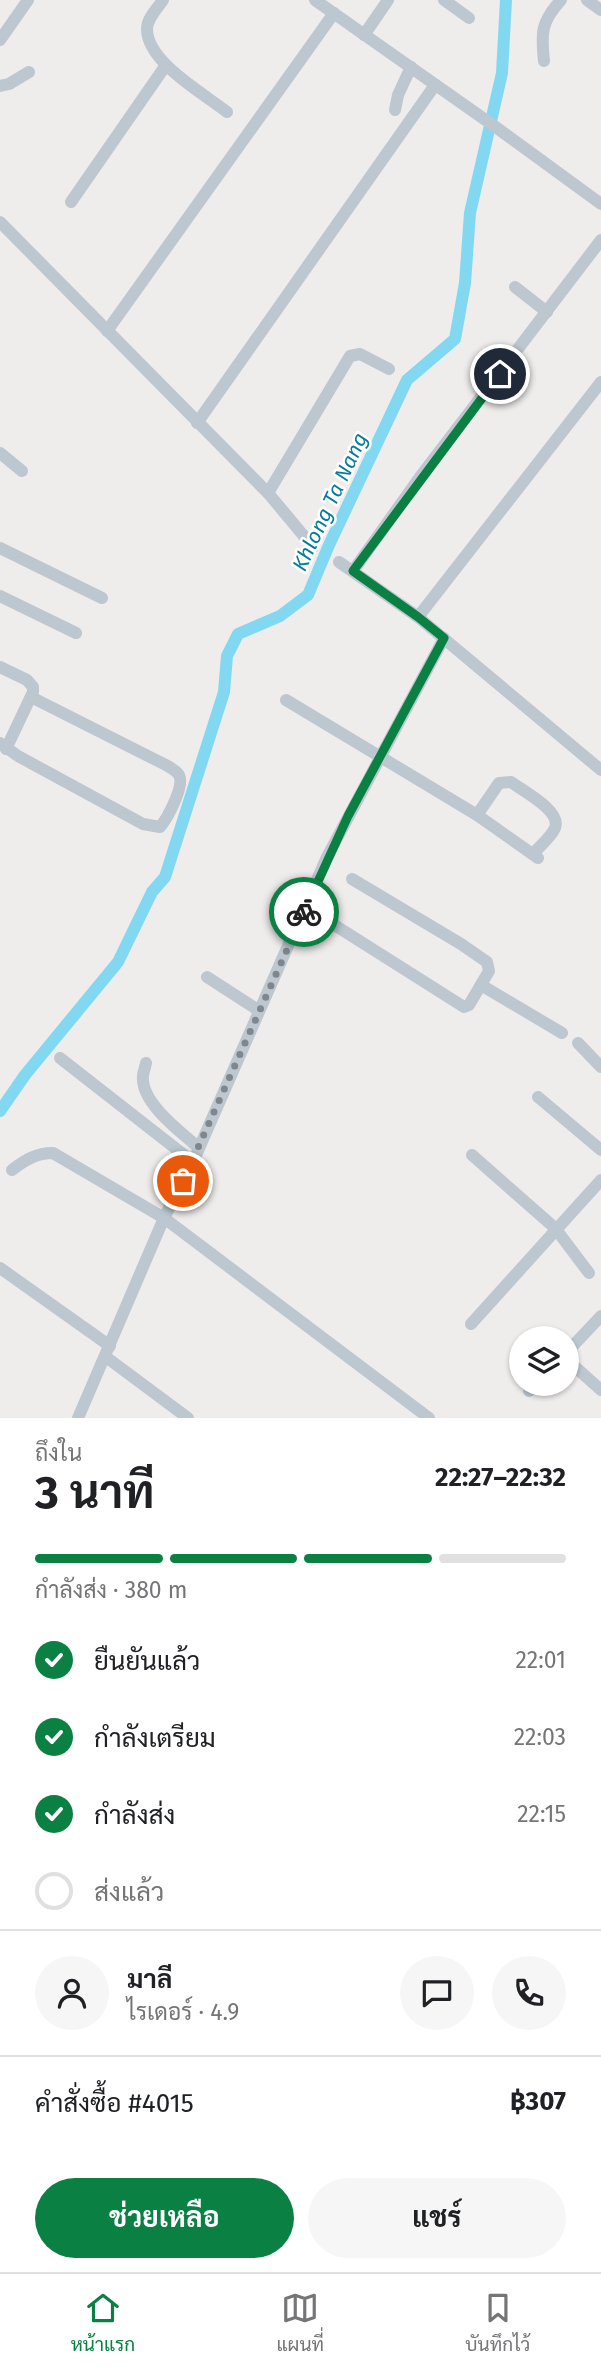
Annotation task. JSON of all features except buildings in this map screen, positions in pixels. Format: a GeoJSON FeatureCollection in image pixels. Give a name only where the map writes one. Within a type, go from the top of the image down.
{"type":"FeatureCollection","features":[{"type":"Feature","properties":{"kind":"street"},"geometry":{"type":"LineString","coordinates":[[0,40],[28,0]]}},
{"type":"Feature","properties":{"kind":"street"},"geometry":{"type":"LineString","coordinates":[[163,0],[150,19],[147,29],[153,49],[166,65],[227,111]]}},
{"type":"Feature","properties":{"kind":"street"},"geometry":{"type":"LineString","coordinates":[[315,0],[601,204]]}},
{"type":"Feature","properties":{"kind":"street"},"geometry":{"type":"LineString","coordinates":[[364,35],[388,0]]}},
{"type":"Feature","properties":{"kind":"street"},"geometry":{"type":"LineString","coordinates":[[444,0],[469,18]]}},
{"type":"Feature","properties":{"kind":"street"},"geometry":{"type":"LineString","coordinates":[[544,61],[541,33],[551,11],[561,0]]}},
{"type":"Feature","properties":{"kind":"street"},"geometry":{"type":"LineString","coordinates":[[587,0],[601,10]]}},
{"type":"Feature","properties":{"kind":"street"},"geometry":{"type":"LineString","coordinates":[[107,331],[334,13]]}},
{"type":"Feature","properties":{"kind":"street"},"geometry":{"type":"LineString","coordinates":[[71,202],[166,65]]}},
{"type":"Feature","properties":{"kind":"street"},"geometry":{"type":"LineString","coordinates":[[395,110],[398,95],[411,67]]}},
{"type":"Feature","properties":{"kind":"street"},"geometry":{"type":"LineString","coordinates":[[0,86],[9,84],[29,72]]}},
{"type":"Feature","properties":{"kind":"street"},"geometry":{"type":"LineString","coordinates":[[197,424],[435,85]]}},
{"type":"Feature","properties":{"kind":"street"},"geometry":{"type":"LineString","coordinates":[[0,222],[268,494],[313,547]]}},
{"type":"Feature","properties":{"kind":"street"},"geometry":{"type":"LineString","coordinates":[[353,571],[601,240]]}},
{"type":"Feature","properties":{"kind":"street"},"geometry":{"type":"LineString","coordinates":[[515,287],[547,312]]}},
{"type":"Feature","properties":{"kind":"street"},"geometry":{"type":"LineString","coordinates":[[268,494],[350,356],[360,354],[388,369]]}},
{"type":"Feature","properties":{"kind":"street"},"geometry":{"type":"LineString","coordinates":[[418,617],[601,382]]}},
{"type":"Feature","properties":{"kind":"street"},"geometry":{"type":"LineString","coordinates":[[0,453],[22,471]]}},
{"type":"Feature","properties":{"kind":"street"},"geometry":{"type":"LineString","coordinates":[[0,548],[103,598]]}},
{"type":"Feature","properties":{"kind":"street"},"geometry":{"type":"LineString","coordinates":[[339,562],[418,617],[601,769]]}},
{"type":"Feature","properties":{"kind":"street"},"geometry":{"type":"LineString","coordinates":[[0,596],[76,632]]}},
{"type":"Feature","properties":{"kind":"street"},"geometry":{"type":"LineString","coordinates":[[78,1418],[164,1218],[193,1162],[327,857],[444,638]]}},
{"type":"Feature","properties":{"kind":"street"},"geometry":{"type":"LineString","coordinates":[[0,667],[31,683],[33,692],[3,746],[142,824],[160,827],[179,790],[178,774],[160,762],[31,697]]}},
{"type":"Feature","properties":{"kind":"street"},"geometry":{"type":"LineString","coordinates":[[286,700],[477,815],[536,856],[556,827],[556,818],[549,809],[510,782],[499,783],[477,815]]}},
{"type":"Feature","properties":{"kind":"street"},"geometry":{"type":"LineString","coordinates":[[309,901],[321,905],[328,919],[336,926],[464,1007],[469,1005],[489,971],[487,962],[352,879]]}},
{"type":"Feature","properties":{"kind":"street"},"geometry":{"type":"LineString","coordinates":[[207,976],[258,1010]]}},
{"type":"Feature","properties":{"kind":"street"},"geometry":{"type":"LineString","coordinates":[[481,985],[562,1033]]}},
{"type":"Feature","properties":{"kind":"street"},"geometry":{"type":"LineString","coordinates":[[578,1043],[601,1068]]}},
{"type":"Feature","properties":{"kind":"street"},"geometry":{"type":"LineString","coordinates":[[60,1058],[193,1162]]}},
{"type":"Feature","properties":{"kind":"street"},"geometry":{"type":"LineString","coordinates":[[146,1063],[142,1077],[144,1089],[164,1117],[199,1148]]}},
{"type":"Feature","properties":{"kind":"street"},"geometry":{"type":"LineString","coordinates":[[538,1097],[601,1150]]}},
{"type":"Feature","properties":{"kind":"street"},"geometry":{"type":"LineString","coordinates":[[12,1170],[34,1156],[53,1153],[164,1218],[429,1418]]}},
{"type":"Feature","properties":{"kind":"street"},"geometry":{"type":"LineString","coordinates":[[472,1155],[555,1228],[589,1272]]}},
{"type":"Feature","properties":{"kind":"street"},"geometry":{"type":"LineString","coordinates":[[471,1324],[601,1180]]}},
{"type":"Feature","properties":{"kind":"street"},"geometry":{"type":"LineString","coordinates":[[0,1268],[188,1418]]}},
{"type":"Feature","properties":{"kind":"street"},"geometry":{"type":"LineString","coordinates":[[579,1340],[601,1317]]}},
{"type":"Feature","properties":{"kind":"street"},"geometry":{"type":"LineString","coordinates":[[579,1370],[601,1390]]}},
{"type":"Feature","properties":{"kind":"waterway","name":"Khlong Ta Nang"},"geometry":{"type":"LineString","coordinates":[[0,1111],[25,1075],[118,962],[152,892],[165,877],[224,692],[227,656],[238,634],[280,616],[308,595],[407,380],[455,339],[465,283],[470,213],[502,73],[506,0]]}},
{"type":"Feature","properties":{"kind":"way so far"},"geometry":{"type":"LineString","coordinates":[[183,1181],[304,912]]}},
{"type":"Feature","properties":{"kind":"route"},"geometry":{"type":"LineString","coordinates":[[304,912],[327,857],[444,638],[353,571],[500,374]]}}]}
